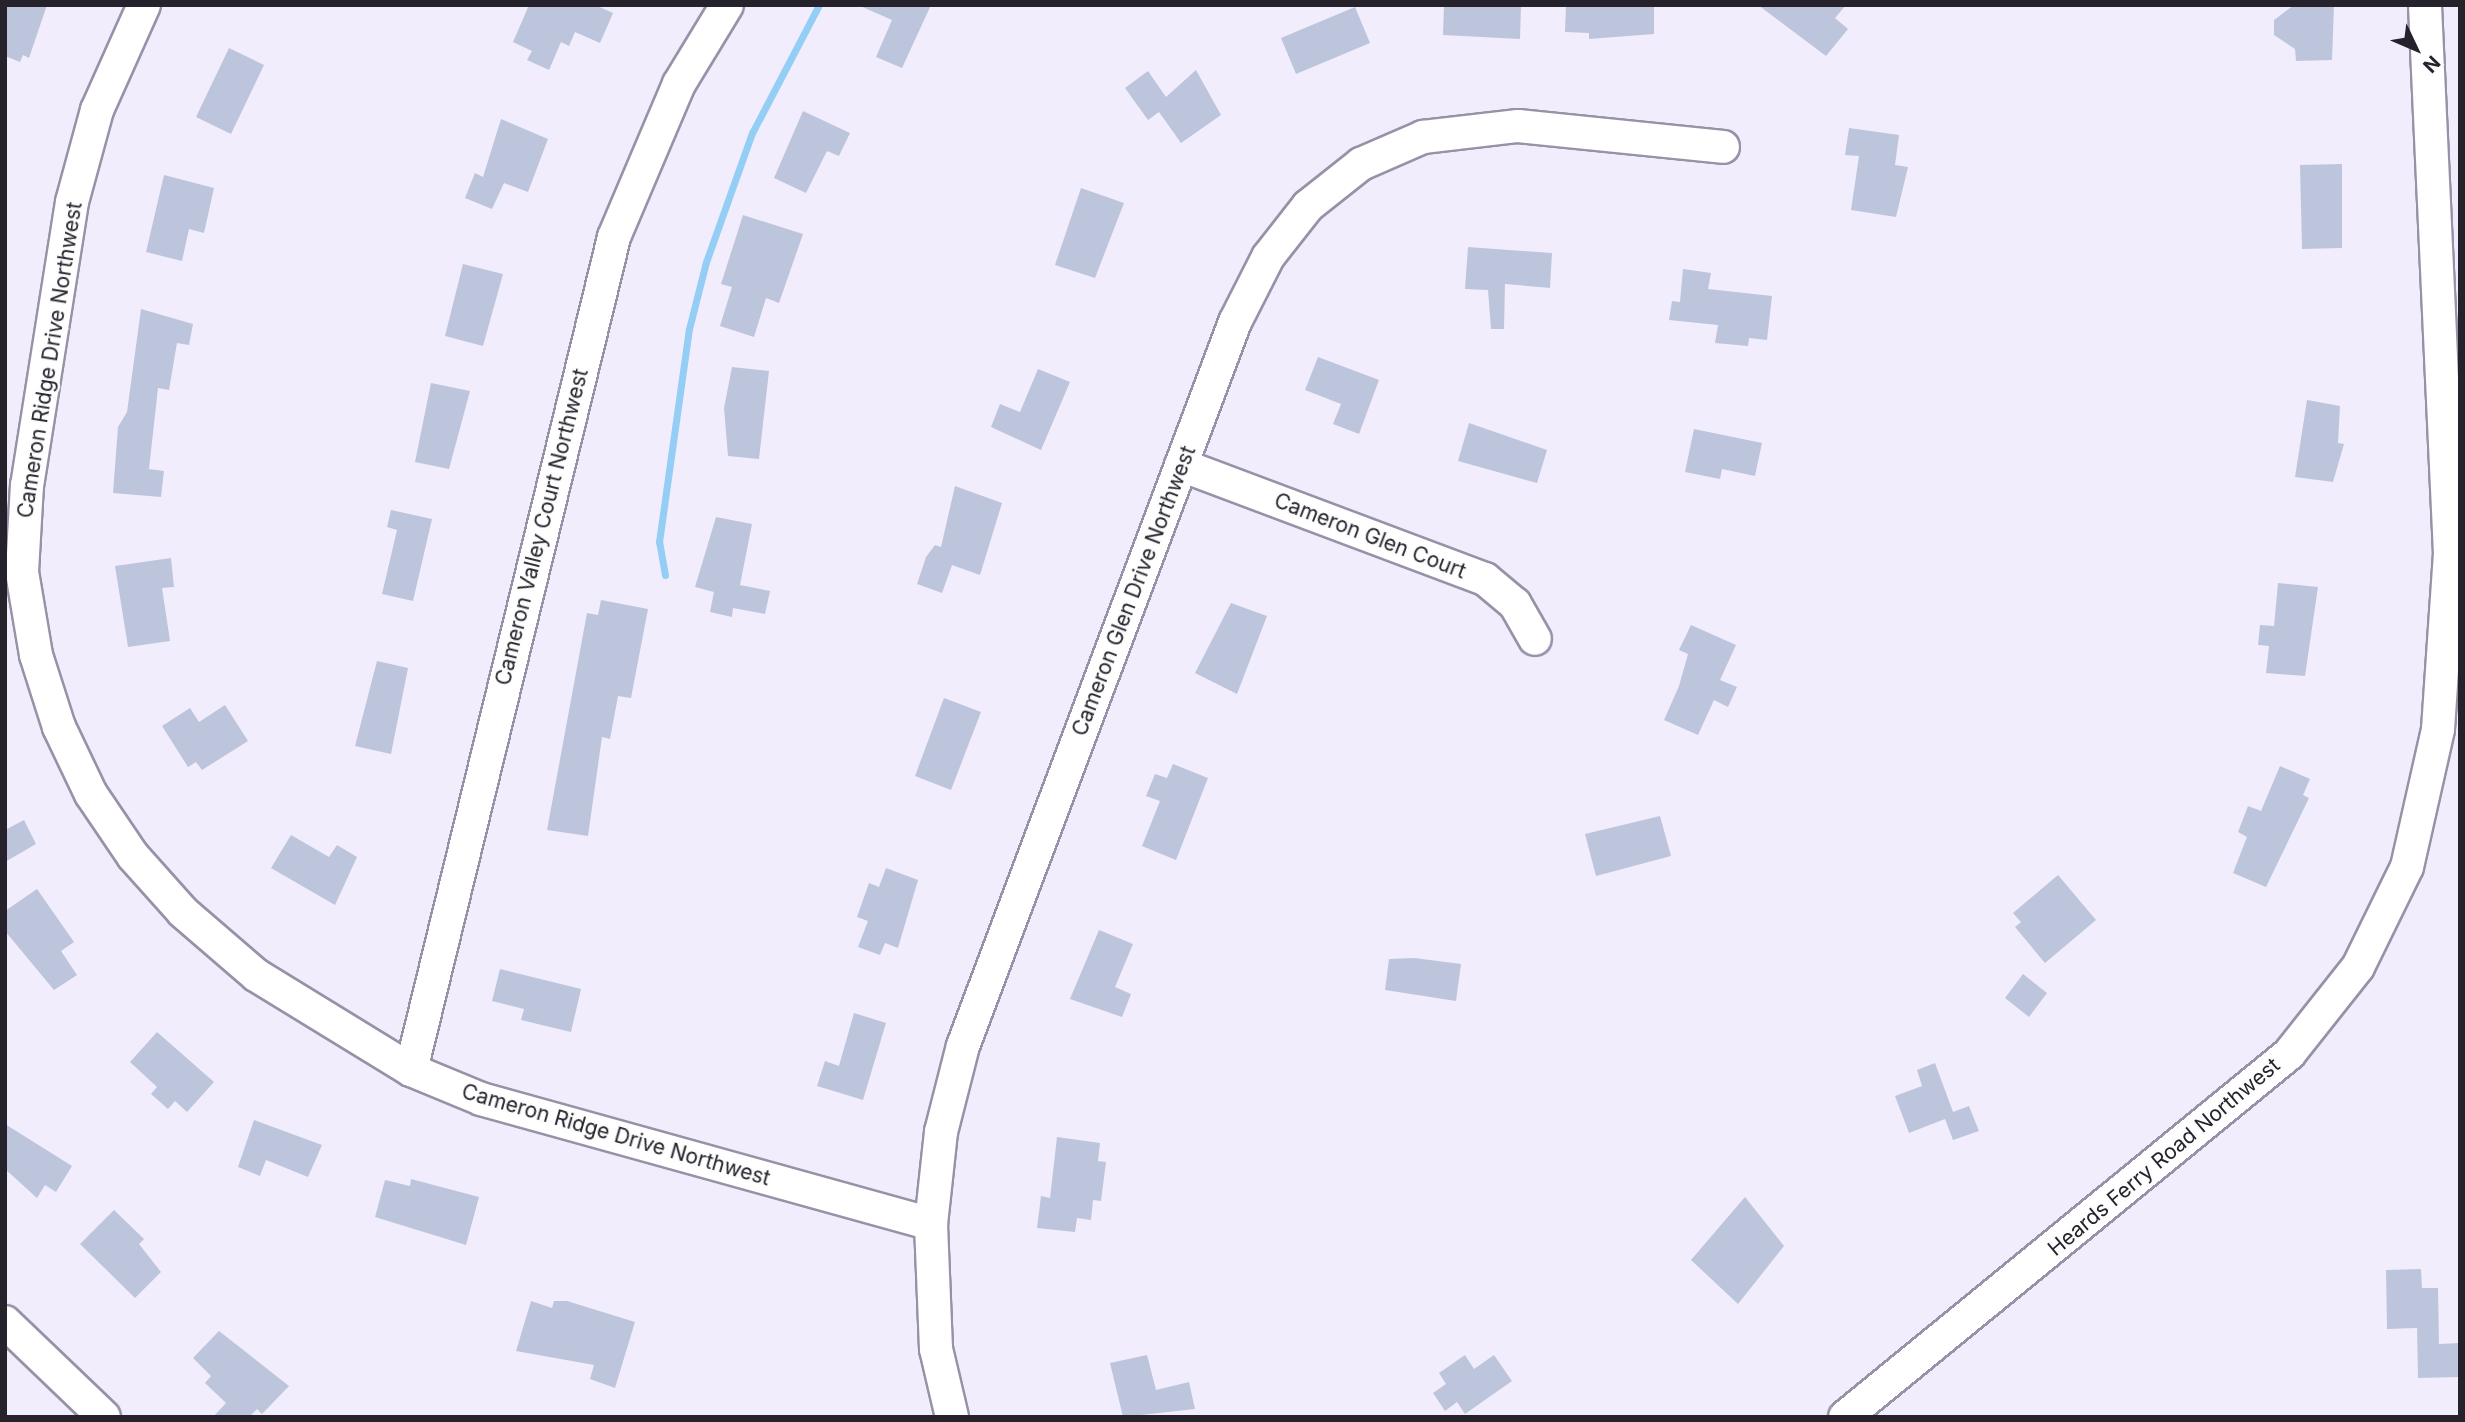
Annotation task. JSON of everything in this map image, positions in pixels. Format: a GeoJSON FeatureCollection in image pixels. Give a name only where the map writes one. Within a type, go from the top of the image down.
{"type":"FeatureCollection","features":[{"type":"Feature","properties":{"kind":"street","name":"Cameron Ridge Drive Northwest"},"geometry":{"type":"LineString","coordinates":[[144,5],[97,110],[70,216],[27,485],[22,572],[36,655],[59,727],[92,794],[133,856],[183,912],[256,975],[411,1070],[481,1099],[931,1224]]}},
{"type":"Feature","properties":{"kind":"street","name":"Cameron Valley Court Northwest"},"geometry":{"type":"LineString","coordinates":[[411,1070],[614,237],[679,84],[727,5]]}},
{"type":"Feature","properties":{"kind":"street","name":"Heards Ferry Road Northwest"},"geometry":{"type":"LineString","coordinates":[[1845,1417],[2289,1054],[2358,967],[2407,867],[2438,729],[2450,554],[2425,5]]}},
{"type":"Feature","properties":{"kind":"street","name":"Cameron Glen Drive Northwest"},"geometry":{"type":"LineString","coordinates":[[952,1417],[936,1349],[931,1224],[941,1132],[963,1046],[1235,322],[1268,257],[1308,206],[1361,164],[1423,137],[1489,125],[1723,147]]}},
{"type":"Feature","properties":{"kind":"street","name":"Cameron Glen Court"},"geometry":{"type":"LineString","coordinates":[[1181,465],[1485,579],[1515,604],[1535,639]]}},
{"type":"Feature","properties":{"kind":"street"},"geometry":{"type":"LineString","coordinates":[[5,1322],[104,1417]]}},
{"type":"Feature","properties":{"kind":"building"},"geometry":{"type":"Polygon","coordinates":[[[5,5],[47,5],[29,58],[23,55],[20,62],[5,56],[5,5]]]}},
{"type":"Feature","properties":{"kind":"building"},"geometry":{"type":"Polygon","coordinates":[[[529,5],[595,5],[613,13],[600,43],[575,32],[569,46],[561,42],[549,70],[527,60],[532,51],[513,42],[529,5]]]}},
{"type":"Feature","properties":{"kind":"building"},"geometry":{"type":"Polygon","coordinates":[[[858,5],[931,5],[902,68],[876,57],[892,20],[858,5]]]}},
{"type":"Feature","properties":{"kind":"building"},"geometry":{"type":"Polygon","coordinates":[[[1444,5],[1521,5],[1520,39],[1443,35],[1444,5]]]}},
{"type":"Feature","properties":{"kind":"building"},"geometry":{"type":"Polygon","coordinates":[[[1566,5],[1654,5],[1654,34],[1589,39],[1589,33],[1565,32],[1566,5]]]}},
{"type":"Feature","properties":{"kind":"building"},"geometry":{"type":"Polygon","coordinates":[[[1758,5],[1846,5],[1835,18],[1848,29],[1826,56],[1758,5]]]}},
{"type":"Feature","properties":{"kind":"building"},"geometry":{"type":"Polygon","coordinates":[[[2294,5],[2334,5],[2332,60],[2296,61],[2295,49],[2274,35],[2274,20],[2294,5]]]}},
{"type":"Feature","properties":{"kind":"building"},"geometry":{"type":"Polygon","coordinates":[[[1355,7],[1370,43],[1296,74],[1281,38],[1355,7]]]}},
{"type":"Feature","properties":{"kind":"building"},"geometry":{"type":"Polygon","coordinates":[[[229,48],[264,65],[231,134],[196,117],[229,48]]]}},
{"type":"Feature","properties":{"kind":"building"},"geometry":{"type":"Polygon","coordinates":[[[1196,70],[1221,115],[1181,143],[1159,112],[1148,120],[1125,88],[1148,71],[1166,97],[1196,70]]]}},
{"type":"Feature","properties":{"kind":"building"},"geometry":{"type":"Polygon","coordinates":[[[803,111],[850,133],[839,156],[827,151],[806,193],[774,178],[803,111]]]}},
{"type":"Feature","properties":{"kind":"building"},"geometry":{"type":"Polygon","coordinates":[[[501,119],[548,139],[528,192],[504,183],[492,209],[465,198],[475,173],[483,177],[501,119]]]}},
{"type":"Feature","properties":{"kind":"building"},"geometry":{"type":"Polygon","coordinates":[[[1849,128],[1899,135],[1895,165],[1908,167],[1896,217],[1851,210],[1859,156],[1845,155],[1849,128]]]}},
{"type":"Feature","properties":{"kind":"building"},"geometry":{"type":"Polygon","coordinates":[[[2342,164],[2342,248],[2302,249],[2300,165],[2342,164]]]}},
{"type":"Feature","properties":{"kind":"building"},"geometry":{"type":"Polygon","coordinates":[[[164,175],[214,188],[204,233],[189,229],[182,261],[146,252],[164,175]]]}},
{"type":"Feature","properties":{"kind":"building"},"geometry":{"type":"Polygon","coordinates":[[[1081,188],[1124,203],[1095,278],[1055,265],[1081,188]]]}},
{"type":"Feature","properties":{"kind":"building"},"geometry":{"type":"Polygon","coordinates":[[[743,215],[803,234],[779,303],[766,298],[754,337],[720,326],[732,287],[721,284],[743,215]]]}},
{"type":"Feature","properties":{"kind":"building"},"geometry":{"type":"Polygon","coordinates":[[[1468,247],[1552,253],[1550,288],[1505,284],[1504,329],[1491,329],[1488,290],[1465,289],[1468,247]]]}},
{"type":"Feature","properties":{"kind":"building"},"geometry":{"type":"Polygon","coordinates":[[[463,264],[503,274],[483,346],[445,336],[463,264]]]}},
{"type":"Feature","properties":{"kind":"building"},"geometry":{"type":"Polygon","coordinates":[[[1683,269],[1711,273],[1708,289],[1772,296],[1767,340],[1749,338],[1748,346],[1715,343],[1718,325],[1669,320],[1672,301],[1680,302],[1683,269]]]}},
{"type":"Feature","properties":{"kind":"building"},"geometry":{"type":"Polygon","coordinates":[[[141,309],[193,324],[189,345],[177,343],[169,390],[158,388],[149,469],[164,471],[161,497],[113,493],[118,427],[127,412],[141,309]]]}},
{"type":"Feature","properties":{"kind":"building"},"geometry":{"type":"Polygon","coordinates":[[[1318,357],[1379,380],[1359,434],[1333,424],[1341,404],[1305,390],[1318,357]]]}},
{"type":"Feature","properties":{"kind":"building"},"geometry":{"type":"Polygon","coordinates":[[[732,367],[769,371],[759,459],[728,456],[724,408],[732,367]]]}},
{"type":"Feature","properties":{"kind":"building"},"geometry":{"type":"Polygon","coordinates":[[[1038,369],[1070,382],[1041,450],[991,427],[1000,404],[1020,412],[1038,369]]]}},
{"type":"Feature","properties":{"kind":"building"},"geometry":{"type":"Polygon","coordinates":[[[431,383],[470,391],[449,469],[415,462],[431,383]]]}},
{"type":"Feature","properties":{"kind":"building"},"geometry":{"type":"Polygon","coordinates":[[[2307,400],[2340,406],[2338,443],[2344,444],[2333,482],[2295,477],[2307,400]]]}},
{"type":"Feature","properties":{"kind":"building"},"geometry":{"type":"Polygon","coordinates":[[[1469,423],[1547,450],[1537,483],[1458,461],[1469,423]]]}},
{"type":"Feature","properties":{"kind":"building"},"geometry":{"type":"Polygon","coordinates":[[[1694,429],[1762,443],[1755,476],[1722,469],[1720,479],[1685,472],[1694,429]]]}},
{"type":"Feature","properties":{"kind":"building"},"geometry":{"type":"Polygon","coordinates":[[[955,486],[1002,503],[980,575],[952,565],[942,593],[917,584],[926,557],[935,545],[941,547],[955,486]]]}},
{"type":"Feature","properties":{"kind":"building"},"geometry":{"type":"Polygon","coordinates":[[[391,510],[432,519],[413,601],[382,594],[397,530],[387,527],[391,510]]]}},
{"type":"Feature","properties":{"kind":"building"},"geometry":{"type":"Polygon","coordinates":[[[716,517],[752,524],[740,585],[770,591],[765,614],[733,608],[732,617],[710,612],[714,592],[695,587],[716,517]]]}},
{"type":"Feature","properties":{"kind":"building"},"geometry":{"type":"Polygon","coordinates":[[[171,558],[174,587],[162,588],[170,641],[128,647],[115,566],[171,558]]]}},
{"type":"Feature","properties":{"kind":"building"},"geometry":{"type":"Polygon","coordinates":[[[2278,583],[2318,587],[2305,676],[2266,673],[2269,646],[2258,645],[2260,625],[2274,626],[2278,583]]]}},
{"type":"Feature","properties":{"kind":"building"},"geometry":{"type":"Polygon","coordinates":[[[601,600],[648,609],[631,698],[618,696],[610,739],[602,737],[588,836],[547,830],[587,613],[598,615],[601,600]]]}},
{"type":"Feature","properties":{"kind":"building"},"geometry":{"type":"Polygon","coordinates":[[[1231,603],[1267,616],[1237,694],[1195,673],[1231,603]]]}},
{"type":"Feature","properties":{"kind":"building"},"geometry":{"type":"Polygon","coordinates":[[[1691,625],[1736,645],[1720,680],[1737,687],[1728,707],[1714,700],[1698,735],[1664,720],[1679,686],[1688,654],[1679,650],[1691,625]]]}},
{"type":"Feature","properties":{"kind":"building"},"geometry":{"type":"Polygon","coordinates":[[[377,661],[408,668],[391,754],[355,746],[377,661]]]}},
{"type":"Feature","properties":{"kind":"building"},"geometry":{"type":"Polygon","coordinates":[[[944,698],[981,712],[951,790],[915,776],[944,698]]]}},
{"type":"Feature","properties":{"kind":"building"},"geometry":{"type":"Polygon","coordinates":[[[225,705],[248,741],[202,770],[196,762],[188,767],[162,726],[190,708],[199,722],[225,705]]]}},
{"type":"Feature","properties":{"kind":"building"},"geometry":{"type":"Polygon","coordinates":[[[1173,764],[1208,778],[1176,860],[1142,846],[1160,801],[1146,796],[1155,774],[1167,778],[1173,764]]]}},
{"type":"Feature","properties":{"kind":"building"},"geometry":{"type":"Polygon","coordinates":[[[2280,766],[2310,779],[2303,795],[2309,798],[2266,887],[2233,873],[2247,837],[2238,832],[2248,806],[2261,811],[2280,766]]]}},
{"type":"Feature","properties":{"kind":"building"},"geometry":{"type":"Polygon","coordinates":[[[1660,816],[1671,856],[1596,876],[1585,834],[1660,816]]]}},
{"type":"Feature","properties":{"kind":"building"},"geometry":{"type":"Polygon","coordinates":[[[24,820],[36,844],[5,862],[5,830],[24,820]]]}},
{"type":"Feature","properties":{"kind":"building"},"geometry":{"type":"Polygon","coordinates":[[[291,835],[329,857],[337,845],[357,857],[335,905],[271,868],[291,835]]]}},
{"type":"Feature","properties":{"kind":"building"},"geometry":{"type":"Polygon","coordinates":[[[886,868],[918,880],[898,948],[885,943],[880,955],[858,947],[868,921],[857,917],[869,883],[879,887],[886,868]]]}},
{"type":"Feature","properties":{"kind":"building"},"geometry":{"type":"Polygon","coordinates":[[[2058,875],[2096,920],[2045,963],[2015,927],[2021,922],[2013,913],[2058,875]]]}},
{"type":"Feature","properties":{"kind":"building"},"geometry":{"type":"Polygon","coordinates":[[[37,889],[74,942],[61,951],[77,975],[54,990],[5,931],[5,911],[37,889]]]}},
{"type":"Feature","properties":{"kind":"building"},"geometry":{"type":"Polygon","coordinates":[[[1099,930],[1133,944],[1115,987],[1131,994],[1122,1017],[1070,999],[1099,930]]]}},
{"type":"Feature","properties":{"kind":"building"},"geometry":{"type":"Polygon","coordinates":[[[1414,958],[1461,964],[1456,1001],[1385,990],[1389,959],[1414,958]]]}},
{"type":"Feature","properties":{"kind":"building"},"geometry":{"type":"Polygon","coordinates":[[[500,969],[581,989],[571,1032],[521,1020],[524,1009],[492,1001],[500,969]]]}},
{"type":"Feature","properties":{"kind":"building"},"geometry":{"type":"Polygon","coordinates":[[[2023,974],[2047,993],[2029,1017],[2005,998],[2023,974]]]}},
{"type":"Feature","properties":{"kind":"building"},"geometry":{"type":"Polygon","coordinates":[[[854,1013],[886,1023],[863,1100],[817,1086],[825,1061],[839,1066],[854,1013]]]}},
{"type":"Feature","properties":{"kind":"building"},"geometry":{"type":"Polygon","coordinates":[[[157,1032],[214,1082],[187,1112],[175,1101],[168,1109],[151,1094],[157,1087],[130,1062],[157,1032]]]}},
{"type":"Feature","properties":{"kind":"building"},"geometry":{"type":"Polygon","coordinates":[[[1935,1063],[1953,1112],[1969,1106],[1979,1131],[1953,1140],[1945,1119],[1909,1133],[1895,1096],[1922,1086],[1917,1070],[1935,1063]]]}},
{"type":"Feature","properties":{"kind":"building"},"geometry":{"type":"Polygon","coordinates":[[[254,1120],[322,1145],[308,1177],[266,1160],[260,1176],[238,1167],[254,1120]]]}},
{"type":"Feature","properties":{"kind":"building"},"geometry":{"type":"Polygon","coordinates":[[[5,1124],[72,1166],[56,1192],[45,1185],[37,1198],[5,1169],[5,1124]]]}},
{"type":"Feature","properties":{"kind":"building"},"geometry":{"type":"Polygon","coordinates":[[[1057,1137],[1100,1143],[1098,1161],[1106,1162],[1101,1201],[1093,1200],[1091,1220],[1077,1218],[1075,1232],[1037,1228],[1041,1196],[1050,1198],[1057,1137]]]}},
{"type":"Feature","properties":{"kind":"building"},"geometry":{"type":"Polygon","coordinates":[[[411,1179],[479,1197],[466,1245],[375,1217],[385,1180],[410,1186],[411,1179]]]}},
{"type":"Feature","properties":{"kind":"building"},"geometry":{"type":"Polygon","coordinates":[[[1745,1197],[1784,1246],[1738,1304],[1691,1260],[1745,1197]]]}},
{"type":"Feature","properties":{"kind":"building"},"geometry":{"type":"Polygon","coordinates":[[[114,1210],[144,1239],[139,1244],[161,1272],[135,1298],[80,1244],[114,1210]]]}},
{"type":"Feature","properties":{"kind":"building"},"geometry":{"type":"Polygon","coordinates":[[[2421,1269],[2422,1288],[2438,1288],[2439,1344],[2460,1343],[2460,1377],[2418,1378],[2417,1328],[2387,1329],[2386,1270],[2421,1269]]]}},
{"type":"Feature","properties":{"kind":"building"},"geometry":{"type":"Polygon","coordinates":[[[531,1301],[552,1308],[554,1301],[567,1301],[635,1322],[615,1388],[590,1379],[594,1365],[516,1351],[531,1301]]]}},
{"type":"Feature","properties":{"kind":"building"},"geometry":{"type":"Polygon","coordinates":[[[219,1331],[289,1386],[262,1414],[257,1409],[249,1417],[213,1417],[226,1403],[205,1383],[211,1376],[193,1358],[219,1331]]]}},
{"type":"Feature","properties":{"kind":"building"},"geometry":{"type":"Polygon","coordinates":[[[1147,1355],[1156,1390],[1189,1382],[1195,1409],[1123,1417],[1110,1363],[1147,1355]]]}},
{"type":"Feature","properties":{"kind":"building"},"geometry":{"type":"Polygon","coordinates":[[[1465,1355],[1474,1369],[1494,1355],[1512,1381],[1465,1414],[1457,1402],[1445,1411],[1433,1393],[1446,1384],[1439,1373],[1465,1355]]]}},
{"type":"Feature","properties":{"kind":"waterway"},"geometry":{"type":"LineString","coordinates":[[665,575],[659,542],[689,329],[706,262],[752,133],[819,5]]}}]}
